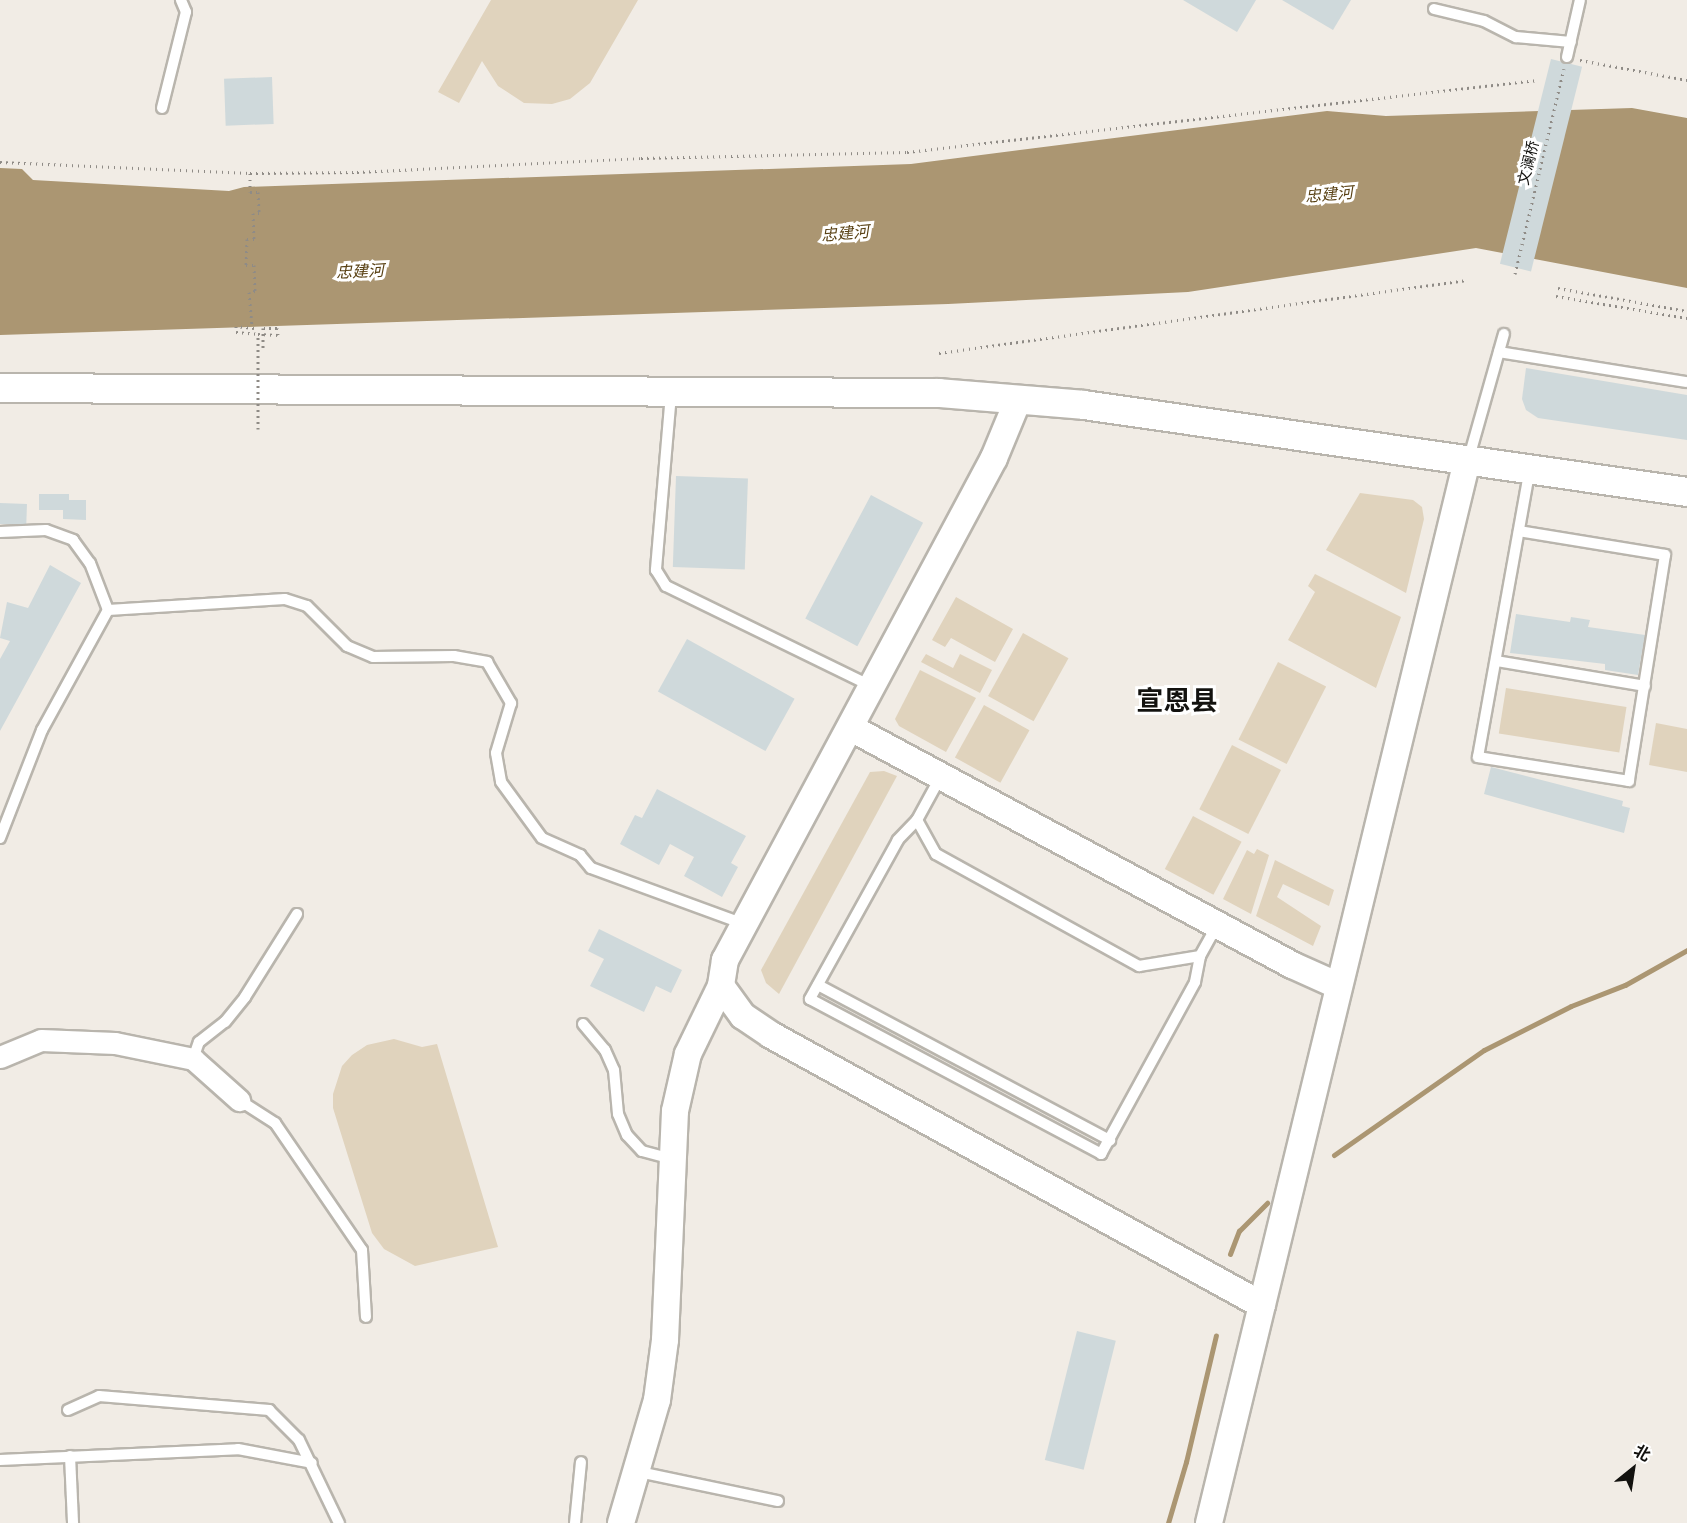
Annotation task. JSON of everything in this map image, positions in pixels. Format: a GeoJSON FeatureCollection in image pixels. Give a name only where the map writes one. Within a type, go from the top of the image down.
{"type":"FeatureCollection","features":[{"type":"Feature","properties":{"kind":"main road"},"geometry":{"type":"LineString","coordinates":[[0,388],[939,393],[1084,405],[1687,492]]}},
{"type":"Feature","properties":{"kind":"street"},"geometry":{"type":"LineString","coordinates":[[621,1523],[639,1472],[657,1400],[664,1340],[675,1111],[688,1054],[721,986],[725,960],[994,458],[1018,400]]}},
{"type":"Feature","properties":{"kind":"street"},"geometry":{"type":"LineString","coordinates":[[1209,1523],[1467,461]]}},
{"type":"Feature","properties":{"kind":"street"},"geometry":{"type":"LineString","coordinates":[[851,728],[1217,925],[1339,986]]}},
{"type":"Feature","properties":{"kind":"street"},"geometry":{"type":"LineString","coordinates":[[721,986],[743,1017],[771,1035],[1262,1305]]}},
{"type":"Feature","properties":{"kind":"street"},"geometry":{"type":"LineString","coordinates":[[0,1057],[41,1040],[115,1043],[193,1059],[239,1100]]}},
{"type":"Feature","properties":{"kind":"lane"},"geometry":{"type":"LineString","coordinates":[[162,108],[186,12],[181,0]]}},
{"type":"Feature","properties":{"kind":"lane"},"geometry":{"type":"LineString","coordinates":[[1567,57],[1580,0]]}},
{"type":"Feature","properties":{"kind":"lane"},"geometry":{"type":"LineString","coordinates":[[1434,9],[1484,21],[1516,37],[1570,42]]}},
{"type":"Feature","properties":{"kind":"lane"},"geometry":{"type":"LineString","coordinates":[[1467,461],[1504,334]]}},
{"type":"Feature","properties":{"kind":"lane"},"geometry":{"type":"LineString","coordinates":[[1499,352],[1687,382]]}},
{"type":"Feature","properties":{"kind":"lane"},"geometry":{"type":"LineString","coordinates":[[671,392],[656,570],[666,586],[873,687]]}},
{"type":"Feature","properties":{"kind":"lane"},"geometry":{"type":"LineString","coordinates":[[1519,531],[1665,555],[1629,781],[1478,758],[1530,469]]}},
{"type":"Feature","properties":{"kind":"lane"},"geometry":{"type":"LineString","coordinates":[[0,532],[46,530],[73,540],[90,563],[108,610],[42,730],[0,838]]}},
{"type":"Feature","properties":{"kind":"lane"},"geometry":{"type":"LineString","coordinates":[[108,610],[285,599],[307,606],[348,646],[373,657],[454,656],[487,662],[511,703],[496,753],[501,782],[542,838],[580,855],[591,868],[745,924]]}},
{"type":"Feature","properties":{"kind":"lane"},"geometry":{"type":"LineString","coordinates":[[1496,661],[1645,686]]}},
{"type":"Feature","properties":{"kind":"lane"},"geometry":{"type":"LineString","coordinates":[[941,776],[917,820],[898,840],[810,999],[1101,1154],[1196,982],[1200,956],[1217,925]]}},
{"type":"Feature","properties":{"kind":"lane"},"geometry":{"type":"LineString","coordinates":[[917,820],[936,854],[1139,966],[1200,956]]}},
{"type":"Feature","properties":{"kind":"lane"},"geometry":{"type":"LineString","coordinates":[[193,1059],[199,1042],[225,1022],[245,997],[297,914]]}},
{"type":"Feature","properties":{"kind":"lane"},"geometry":{"type":"LineString","coordinates":[[818,985],[1110,1140]]}},
{"type":"Feature","properties":{"kind":"lane"},"geometry":{"type":"LineString","coordinates":[[583,1024],[605,1050],[614,1070],[618,1114],[627,1135],[642,1151],[671,1159]]}},
{"type":"Feature","properties":{"kind":"lane"},"geometry":{"type":"LineString","coordinates":[[239,1100],[274,1123],[362,1250],[366,1317]]}},
{"type":"Feature","properties":{"kind":"lane"},"geometry":{"type":"LineString","coordinates":[[68,1410],[99,1396],[269,1410],[298,1440],[312,1463],[339,1523]]}},
{"type":"Feature","properties":{"kind":"lane"},"geometry":{"type":"LineString","coordinates":[[0,1460],[238,1449],[312,1463]]}},
{"type":"Feature","properties":{"kind":"lane"},"geometry":{"type":"LineString","coordinates":[[70,1456],[73,1523]]}},
{"type":"Feature","properties":{"kind":"lane"},"geometry":{"type":"LineString","coordinates":[[575,1523],[581,1462]]}},
{"type":"Feature","properties":{"kind":"lane"},"geometry":{"type":"LineString","coordinates":[[639,1472],[778,1501]]}},
{"type":"Feature","properties":{"kind":"path"},"geometry":{"type":"LineString","coordinates":[[1567,57],[1687,80]]}},
{"type":"Feature","properties":{"kind":"path","name":"文澜桥"},"geometry":{"type":"LineString","coordinates":[[1515,274],[1567,57]]}},
{"type":"Feature","properties":{"kind":"path"},"geometry":{"type":"LineString","coordinates":[[0,162],[250,173],[357,172],[641,158],[907,152],[1538,80]]}},
{"type":"Feature","properties":{"kind":"path"},"geometry":{"type":"LineString","coordinates":[[250,173],[250,192],[258,192],[259,213],[253,213],[254,239],[247,239],[246,265],[254,265],[255,291],[249,292],[253,326],[236,326],[236,332],[258,334],[278,335],[277,328],[263,328],[263,351]]}},
{"type":"Feature","properties":{"kind":"path"},"geometry":{"type":"LineString","coordinates":[[939,353],[1467,280]]}},
{"type":"Feature","properties":{"kind":"path"},"geometry":{"type":"LineString","coordinates":[[1558,288],[1687,311]]}},
{"type":"Feature","properties":{"kind":"path"},"geometry":{"type":"LineString","coordinates":[[1556,296],[1687,318]]}},
{"type":"Feature","properties":{"kind":"path"},"geometry":{"type":"LineString","coordinates":[[258,334],[258,429]]}},
{"type":"Feature","properties":{"kind":"shaded area"},"geometry":{"type":"Polygon","coordinates":[[[491,0],[638,0],[590,83],[570,99],[552,104],[524,103],[498,86],[482,61],[459,103],[438,92],[491,0]]]}},
{"type":"Feature","properties":{"kind":"shaded area"},"geometry":{"type":"Polygon","coordinates":[[[1360,493],[1413,500],[1422,507],[1424,519],[1406,593],[1326,550],[1360,493]]]}},
{"type":"Feature","properties":{"kind":"shaded area"},"geometry":{"type":"Polygon","coordinates":[[[1315,574],[1401,617],[1376,688],[1288,640],[1315,592],[1308,586],[1315,574]]]}},
{"type":"Feature","properties":{"kind":"shaded area"},"geometry":{"type":"Polygon","coordinates":[[[956,597],[1013,629],[995,662],[951,638],[945,647],[932,640],[956,597]]]}},
{"type":"Feature","properties":{"kind":"shaded area"},"geometry":{"type":"Polygon","coordinates":[[[1023,633],[1068,658],[1034,721],[988,696],[1023,633]]]}},
{"type":"Feature","properties":{"kind":"shaded area"},"geometry":{"type":"Polygon","coordinates":[[[926,654],[953,668],[960,654],[992,670],[980,693],[921,662],[926,654]]]}},
{"type":"Feature","properties":{"kind":"shaded area"},"geometry":{"type":"Polygon","coordinates":[[[1278,662],[1326,687],[1287,764],[1239,740],[1278,662]]]}},
{"type":"Feature","properties":{"kind":"shaded area"},"geometry":{"type":"Polygon","coordinates":[[[920,670],[976,698],[946,752],[899,726],[895,719],[920,670]]]}},
{"type":"Feature","properties":{"kind":"shaded area"},"geometry":{"type":"Polygon","coordinates":[[[1506,688],[1626,707],[1619,753],[1499,733],[1506,688]]]}},
{"type":"Feature","properties":{"kind":"shaded area"},"geometry":{"type":"Polygon","coordinates":[[[984,705],[1029,730],[1000,783],[955,757],[984,705]]]}},
{"type":"Feature","properties":{"kind":"shaded area"},"geometry":{"type":"Polygon","coordinates":[[[1656,723],[1687,729],[1687,772],[1649,765],[1656,723]]]}},
{"type":"Feature","properties":{"kind":"shaded area"},"geometry":{"type":"Polygon","coordinates":[[[1232,745],[1281,770],[1248,834],[1199,809],[1232,745]]]}},
{"type":"Feature","properties":{"kind":"shaded area"},"geometry":{"type":"Polygon","coordinates":[[[884,771],[897,776],[779,994],[766,983],[761,970],[870,772],[884,771]]]}},
{"type":"Feature","properties":{"kind":"shaded area"},"geometry":{"type":"Polygon","coordinates":[[[1193,816],[1242,842],[1213,895],[1165,869],[1193,816]]]}},
{"type":"Feature","properties":{"kind":"shaded area"},"geometry":{"type":"Polygon","coordinates":[[[1257,849],[1269,855],[1251,914],[1223,899],[1247,850],[1254,854],[1257,849]]]}},
{"type":"Feature","properties":{"kind":"shaded area"},"geometry":{"type":"Polygon","coordinates":[[[1275,860],[1334,890],[1329,906],[1283,884],[1277,897],[1321,926],[1313,946],[1256,916],[1275,860]]]}},
{"type":"Feature","properties":{"kind":"shaded area"},"geometry":{"type":"Polygon","coordinates":[[[394,1039],[422,1047],[437,1044],[498,1247],[415,1266],[384,1249],[372,1233],[333,1108],[333,1094],[342,1066],[352,1055],[367,1045],[394,1039]]]}},
{"type":"Feature","properties":{"kind":"water","name":"忠建河"},"geometry":{"type":"Polygon","coordinates":[[[1632,108],[1687,118],[1687,288],[1476,248],[1188,292],[948,304],[0,335],[0,168],[22,169],[33,180],[229,191],[244,187],[911,164],[1327,111],[1386,116],[1632,108]]]}},
{"type":"Feature","properties":{"kind":"building"},"geometry":{"type":"Polygon","coordinates":[[[1183,0],[1256,0],[1237,32],[1183,0]]]}},
{"type":"Feature","properties":{"kind":"building"},"geometry":{"type":"Polygon","coordinates":[[[1282,0],[1351,0],[1333,30],[1282,0]]]}},
{"type":"Feature","properties":{"kind":"building"},"geometry":{"type":"Polygon","coordinates":[[[1551,59],[1582,67],[1531,271],[1500,264],[1551,59]]]}},
{"type":"Feature","properties":{"kind":"building"},"geometry":{"type":"Polygon","coordinates":[[[272,77],[274,124],[226,126],[224,79],[272,77]]]}},
{"type":"Feature","properties":{"kind":"building"},"geometry":{"type":"Polygon","coordinates":[[[1526,368],[1687,395],[1687,440],[1538,418],[1526,410],[1522,399],[1526,368]]]}},
{"type":"Feature","properties":{"kind":"building"},"geometry":{"type":"Polygon","coordinates":[[[676,476],[748,479],[745,569],[673,567],[676,476]]]}},
{"type":"Feature","properties":{"kind":"building"},"geometry":{"type":"Polygon","coordinates":[[[39,494],[69,494],[69,500],[86,500],[86,520],[63,519],[63,510],[39,510],[39,494]]]}},
{"type":"Feature","properties":{"kind":"building"},"geometry":{"type":"Polygon","coordinates":[[[871,495],[923,523],[857,646],[805,619],[871,495]]]}},
{"type":"Feature","properties":{"kind":"building"},"geometry":{"type":"Polygon","coordinates":[[[0,503],[27,504],[26,525],[0,524],[0,503]]]}},
{"type":"Feature","properties":{"kind":"building"},"geometry":{"type":"Polygon","coordinates":[[[50,565],[81,583],[0,731],[0,659],[10,641],[0,638],[7,602],[28,608],[50,565]]]}},
{"type":"Feature","properties":{"kind":"building"},"geometry":{"type":"Polygon","coordinates":[[[1516,614],[1570,622],[1571,617],[1590,620],[1588,627],[1645,635],[1638,675],[1605,670],[1605,664],[1510,653],[1516,614]]]}},
{"type":"Feature","properties":{"kind":"building"},"geometry":{"type":"Polygon","coordinates":[[[687,639],[795,699],[765,751],[658,691],[687,639]]]}},
{"type":"Feature","properties":{"kind":"building"},"geometry":{"type":"Polygon","coordinates":[[[1491,767],[1623,801],[1622,806],[1630,808],[1624,833],[1484,794],[1491,767]]]}},
{"type":"Feature","properties":{"kind":"building"},"geometry":{"type":"Polygon","coordinates":[[[657,789],[746,836],[731,863],[738,867],[722,897],[684,876],[694,857],[670,844],[659,865],[620,844],[635,815],[642,818],[657,789]]]}},
{"type":"Feature","properties":{"kind":"building"},"geometry":{"type":"Polygon","coordinates":[[[599,929],[682,970],[671,993],[656,986],[644,1012],[590,986],[604,959],[588,951],[599,929]]]}},
{"type":"Feature","properties":{"kind":"building"},"geometry":{"type":"Polygon","coordinates":[[[1077,1331],[1116,1341],[1084,1470],[1045,1460],[1077,1331]]]}},
{"type":"Feature","properties":{"kind":"waterway"},"geometry":{"type":"LineString","coordinates":[[1334,1155],[1484,1050],[1571,1006],[1625,985],[1687,950]]}},
{"type":"Feature","properties":{"kind":"waterway"},"geometry":{"type":"LineString","coordinates":[[1230,1254],[1239,1231],[1267,1203]]}},
{"type":"Feature","properties":{"kind":"waterway"},"geometry":{"type":"LineString","coordinates":[[1168,1523],[1186,1462],[1216,1335]]}},
{"type":"Feature","properties":{"kind":"district","name":"宣恩县"},"geometry":{"type":"Point","coordinates":[1177,702]}}]}
